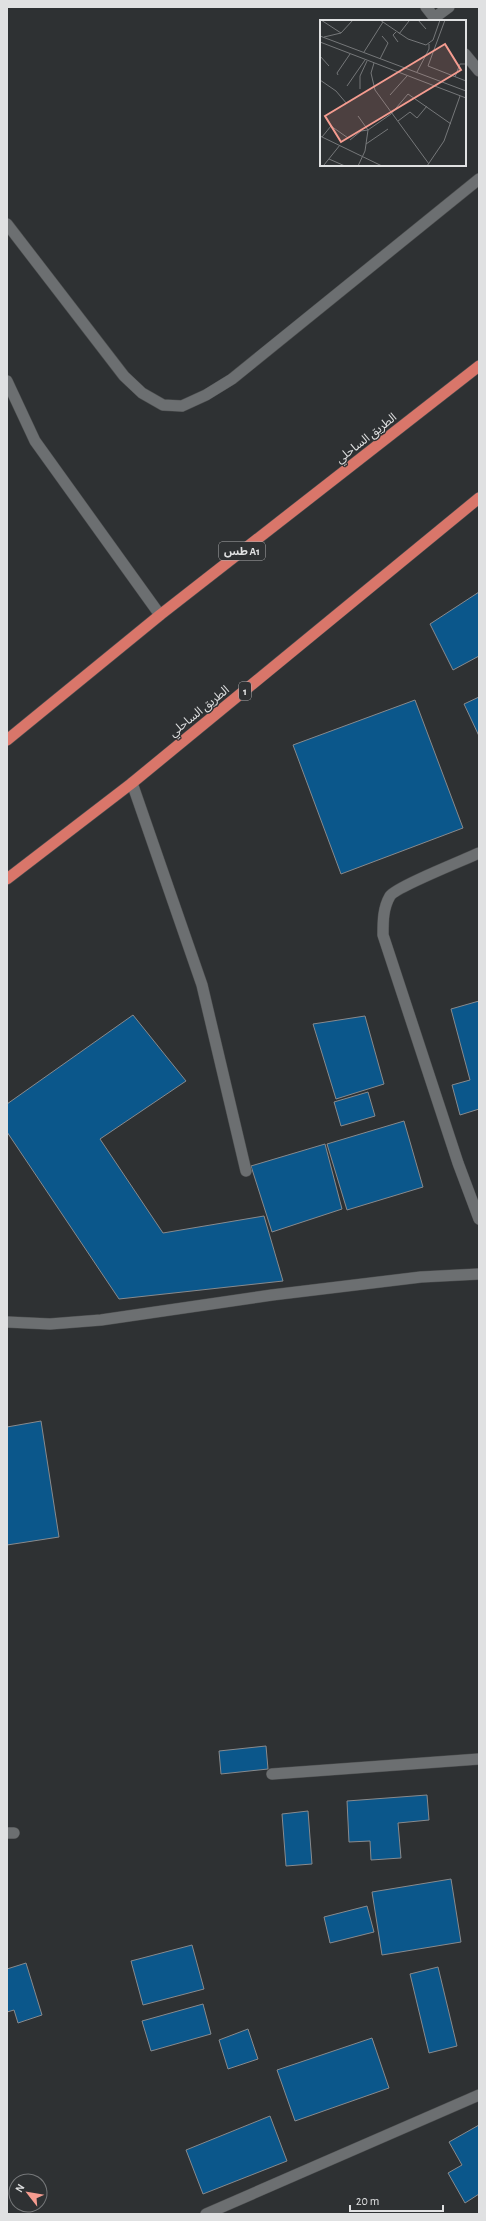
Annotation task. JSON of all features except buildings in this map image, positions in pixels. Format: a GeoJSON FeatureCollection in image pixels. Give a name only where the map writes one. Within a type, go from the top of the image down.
{"type":"FeatureCollection","features":[{"type":"Feature","properties":{"kind":"highway","name":"الطريق الساحلي"},"geometry":{"type":"LineString","coordinates":[[7,740],[160,615],[479,366]]}},
{"type":"Feature","properties":{"kind":"highway","name":"الطريق الساحلي"},"geometry":{"type":"LineString","coordinates":[[7,879],[132,783],[479,498]]}},
{"type":"Feature","properties":{"kind":"street"},"geometry":{"type":"LineString","coordinates":[[426,7],[436,20],[449,7]]}},
{"type":"Feature","properties":{"kind":"street"},"geometry":{"type":"LineString","coordinates":[[466,55],[479,71]]}},
{"type":"Feature","properties":{"kind":"street"},"geometry":{"type":"LineString","coordinates":[[7,224],[124,376],[142,393],[163,405],[182,406],[232,379],[479,179]]}},
{"type":"Feature","properties":{"kind":"street"},"geometry":{"type":"LineString","coordinates":[[7,381],[35,441],[160,615]]}},
{"type":"Feature","properties":{"kind":"street"},"geometry":{"type":"LineString","coordinates":[[132,783],[202,986],[246,1171]]}},
{"type":"Feature","properties":{"kind":"street"},"geometry":{"type":"LineString","coordinates":[[479,853],[410,883],[391,895],[384,912],[383,935],[458,1163],[479,1220]]}},
{"type":"Feature","properties":{"kind":"street"},"geometry":{"type":"LineString","coordinates":[[7,1322],[50,1324],[101,1320],[272,1295],[421,1276],[479,1274]]}},
{"type":"Feature","properties":{"kind":"street"},"geometry":{"type":"LineString","coordinates":[[272,1774],[479,1760]]}},
{"type":"Feature","properties":{"kind":"street"},"geometry":{"type":"LineString","coordinates":[[206,2214],[479,2095]]}}]}
